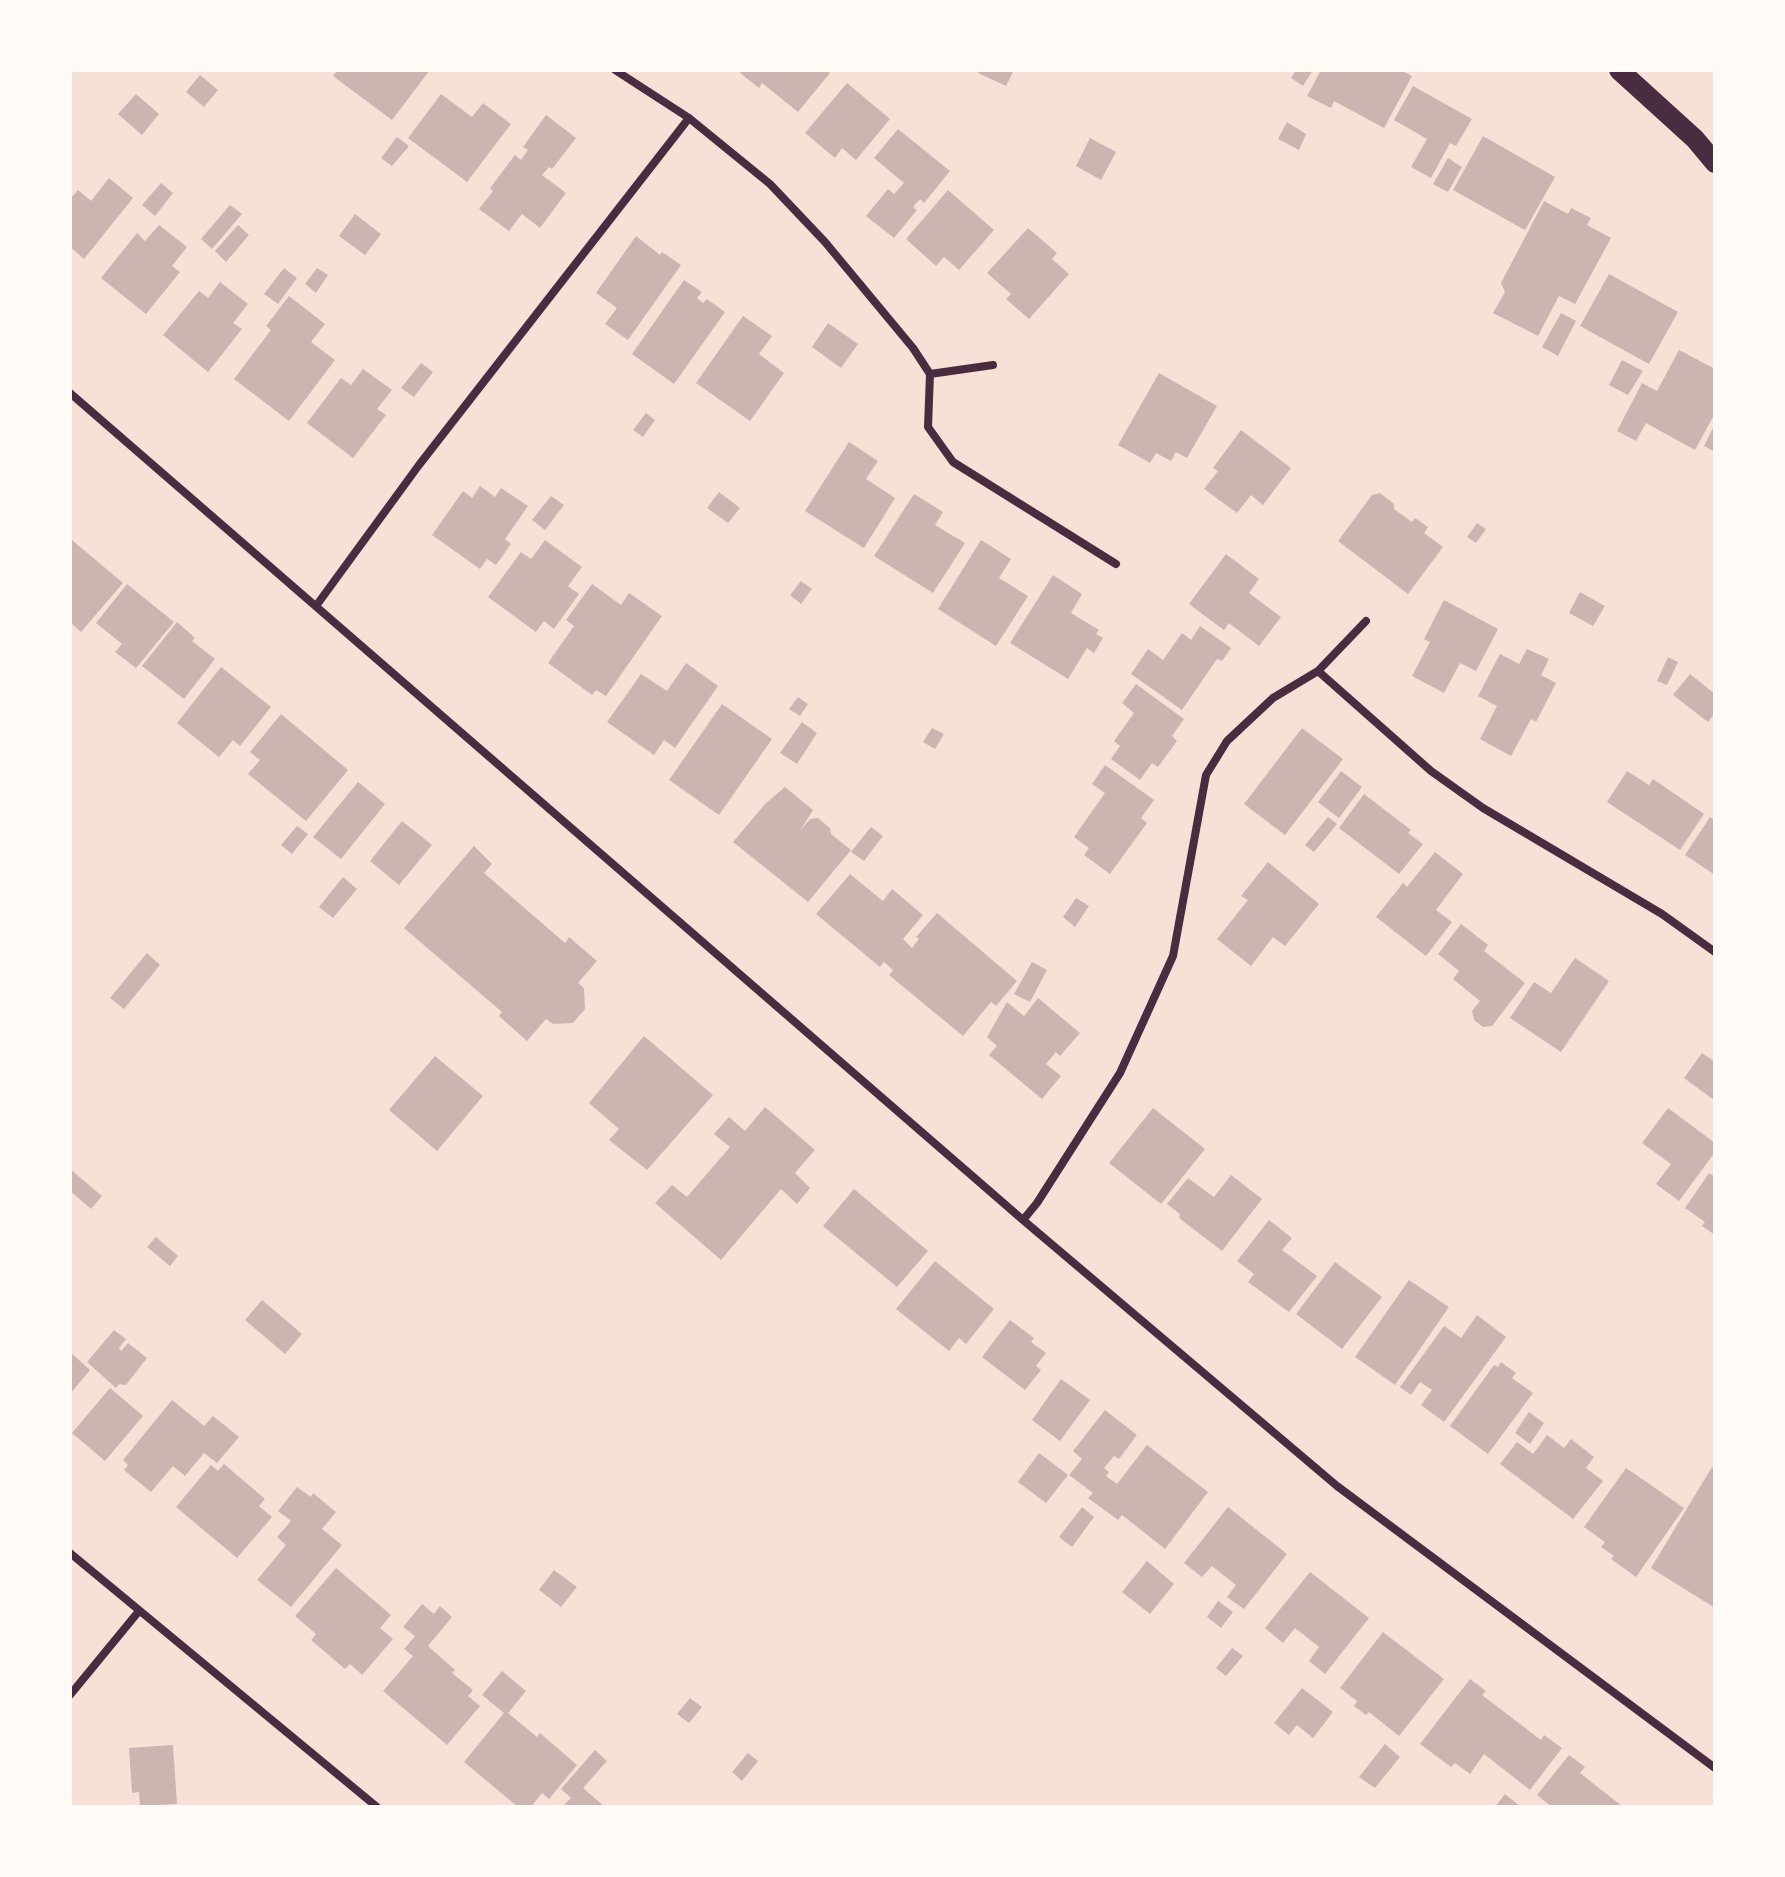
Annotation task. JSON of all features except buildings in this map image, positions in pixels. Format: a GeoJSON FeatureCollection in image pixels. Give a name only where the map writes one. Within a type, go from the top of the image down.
{"type":"FeatureCollection","features":[{"type":"Feature","properties":{"kind":"main road"},"geometry":{"type":"LineString","coordinates":[[1619,70],[1695,139],[1715,163]]}},
{"type":"Feature","properties":{"kind":"street"},"geometry":{"type":"LineString","coordinates":[[615,70],[689,118],[781,196],[825,242],[913,348],[930,374],[928,427],[953,462],[1116,564]]}},
{"type":"Feature","properties":{"kind":"street"},"geometry":{"type":"LineString","coordinates":[[316,606],[419,465],[689,118]]}},
{"type":"Feature","properties":{"kind":"street"},"geometry":{"type":"LineString","coordinates":[[930,374],[993,365]]}},
{"type":"Feature","properties":{"kind":"street"},"geometry":{"type":"LineString","coordinates":[[70,393],[1023,1220],[1337,1486],[1715,1768]]}},
{"type":"Feature","properties":{"kind":"street"},"geometry":{"type":"LineString","coordinates":[[1023,1220],[1120,1073],[1173,956],[1206,775],[1227,741],[1273,698],[1318,671],[1366,621]]}},
{"type":"Feature","properties":{"kind":"street"},"geometry":{"type":"LineString","coordinates":[[1318,671],[1444,781],[1483,808],[1662,914],[1715,952]]}},
{"type":"Feature","properties":{"kind":"street"},"geometry":{"type":"LineString","coordinates":[[70,1553],[377,1807]]}},
{"type":"Feature","properties":{"kind":"street"},"geometry":{"type":"LineString","coordinates":[[70,1695],[139,1611]]}}]}
